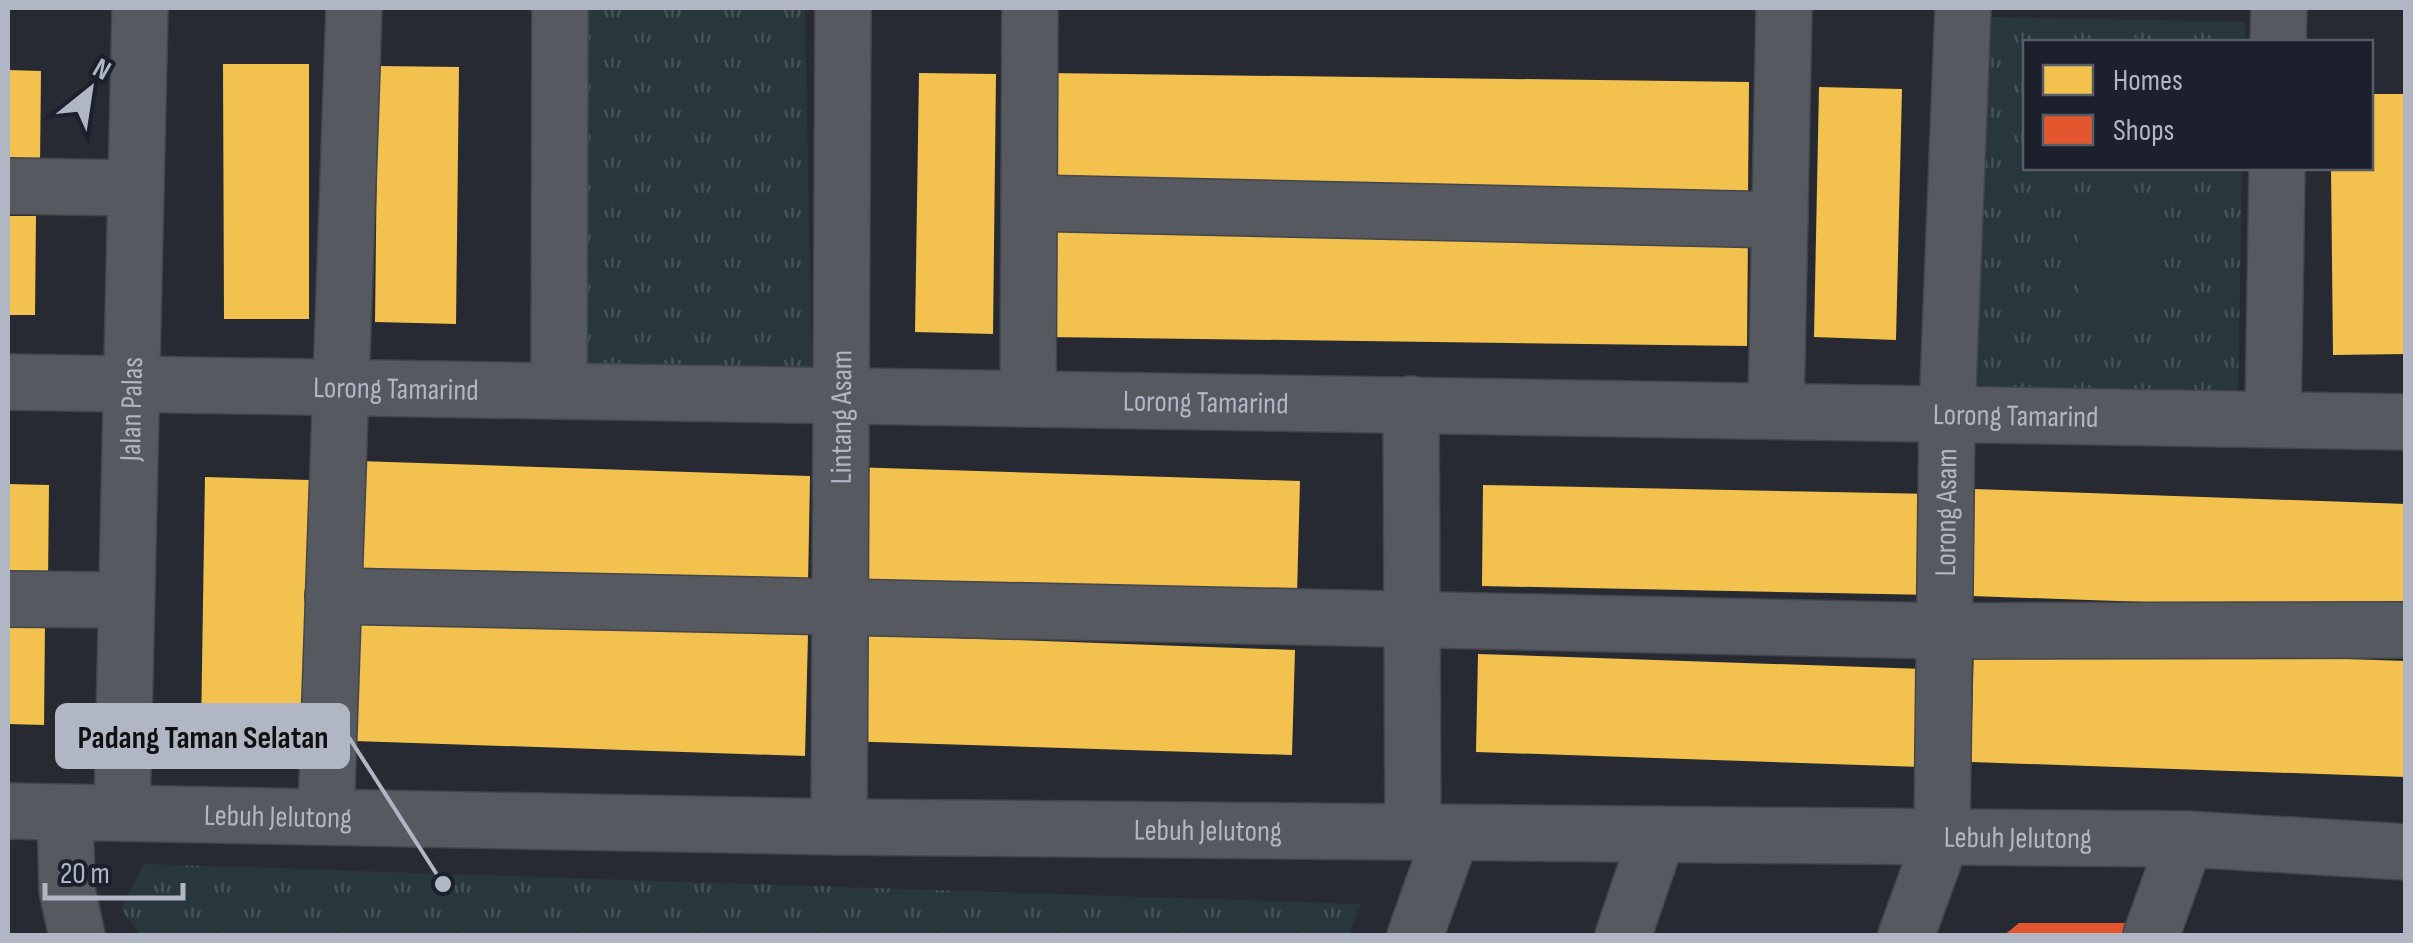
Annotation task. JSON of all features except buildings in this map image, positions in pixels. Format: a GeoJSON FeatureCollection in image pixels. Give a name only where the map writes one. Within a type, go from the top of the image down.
{"type":"FeatureCollection","features":[{"type":"Feature","properties":{"kind":"street","name":"Jalan Palas"},"geometry":{"type":"LineString","coordinates":[[122,811],[140,8]]}},
{"type":"Feature","properties":{"kind":"street"},"geometry":{"type":"LineString","coordinates":[[326,815],[354,8]]}},
{"type":"Feature","properties":{"kind":"street"},"geometry":{"type":"LineString","coordinates":[[559,390],[560,8]]}},
{"type":"Feature","properties":{"kind":"street","name":"Lintang Asam"},"geometry":{"type":"LineString","coordinates":[[840,827],[843,8]]}},
{"type":"Feature","properties":{"kind":"street"},"geometry":{"type":"LineString","coordinates":[[1028,398],[1030,8]]}},
{"type":"Feature","properties":{"kind":"street"},"geometry":{"type":"LineString","coordinates":[[1776,411],[1784,8]]}},
{"type":"Feature","properties":{"kind":"street","name":"Lorong Asam"},"geometry":{"type":"LineString","coordinates":[[1906,936],[1942,837],[1947,414],[1963,8]]}},
{"type":"Feature","properties":{"kind":"street"},"geometry":{"type":"LineString","coordinates":[[2278,40],[2279,8]]}},
{"type":"Feature","properties":{"kind":"street"},"geometry":{"type":"LineString","coordinates":[[2273,419],[2276,170]]}},
{"type":"Feature","properties":{"kind":"street"},"geometry":{"type":"LineString","coordinates":[[8,186],[136,188]]}},
{"type":"Feature","properties":{"kind":"street"},"geometry":{"type":"LineString","coordinates":[[1029,203],[1780,220]]}},
{"type":"Feature","properties":{"kind":"street","name":"Lorong Tamarind"},"geometry":{"type":"LineString","coordinates":[[8,382],[2406,422]]}},
{"type":"Feature","properties":{"kind":"street"},"geometry":{"type":"LineString","coordinates":[[1411,404],[1412,621],[1432,832],[1415,936]]}},
{"type":"Feature","properties":{"kind":"street"},"geometry":{"type":"LineString","coordinates":[[333,596],[1944,630],[2406,630]]}},
{"type":"Feature","properties":{"kind":"street"},"geometry":{"type":"LineString","coordinates":[[8,599],[126,600]]}},
{"type":"Feature","properties":{"kind":"street","name":"Lebuh Jelutong"},"geometry":{"type":"LineString","coordinates":[[8,811],[840,827],[2186,839],[2406,852]]}},
{"type":"Feature","properties":{"kind":"street"},"geometry":{"type":"LineString","coordinates":[[65,812],[67,890],[77,936]]}},
{"type":"Feature","properties":{"kind":"street"},"geometry":{"type":"LineString","coordinates":[[1623,936],[1658,834]]}},
{"type":"Feature","properties":{"kind":"street"},"geometry":{"type":"LineString","coordinates":[[2151,936],[2186,839]]}},
{"type":"Feature","properties":{"kind":"green space"},"geometry":{"type":"Polygon","coordinates":[[[573,8],[805,10],[812,375],[572,374],[573,8]]]}},
{"type":"Feature","properties":{"kind":"green space"},"geometry":{"type":"Polygon","coordinates":[[[1980,17],[2245,22],[2245,40],[2023,40],[2023,170],[2242,170],[2238,398],[1976,395],[1980,17]]]}},
{"type":"Feature","properties":{"kind":"green space"},"geometry":{"type":"Polygon","coordinates":[[[2077,208],[2153,208],[2154,334],[2079,333],[2077,208]]]}},
{"type":"Feature","properties":{"kind":"green space"},"geometry":{"type":"Polygon","coordinates":[[[144,864],[1361,904],[1349,936],[141,936],[121,909],[144,864]]]}},
{"type":"Feature","properties":{"kind":"place","name":"Padang Taman Selatan"},"geometry":{"type":"Point","coordinates":[443,884]}}]}
